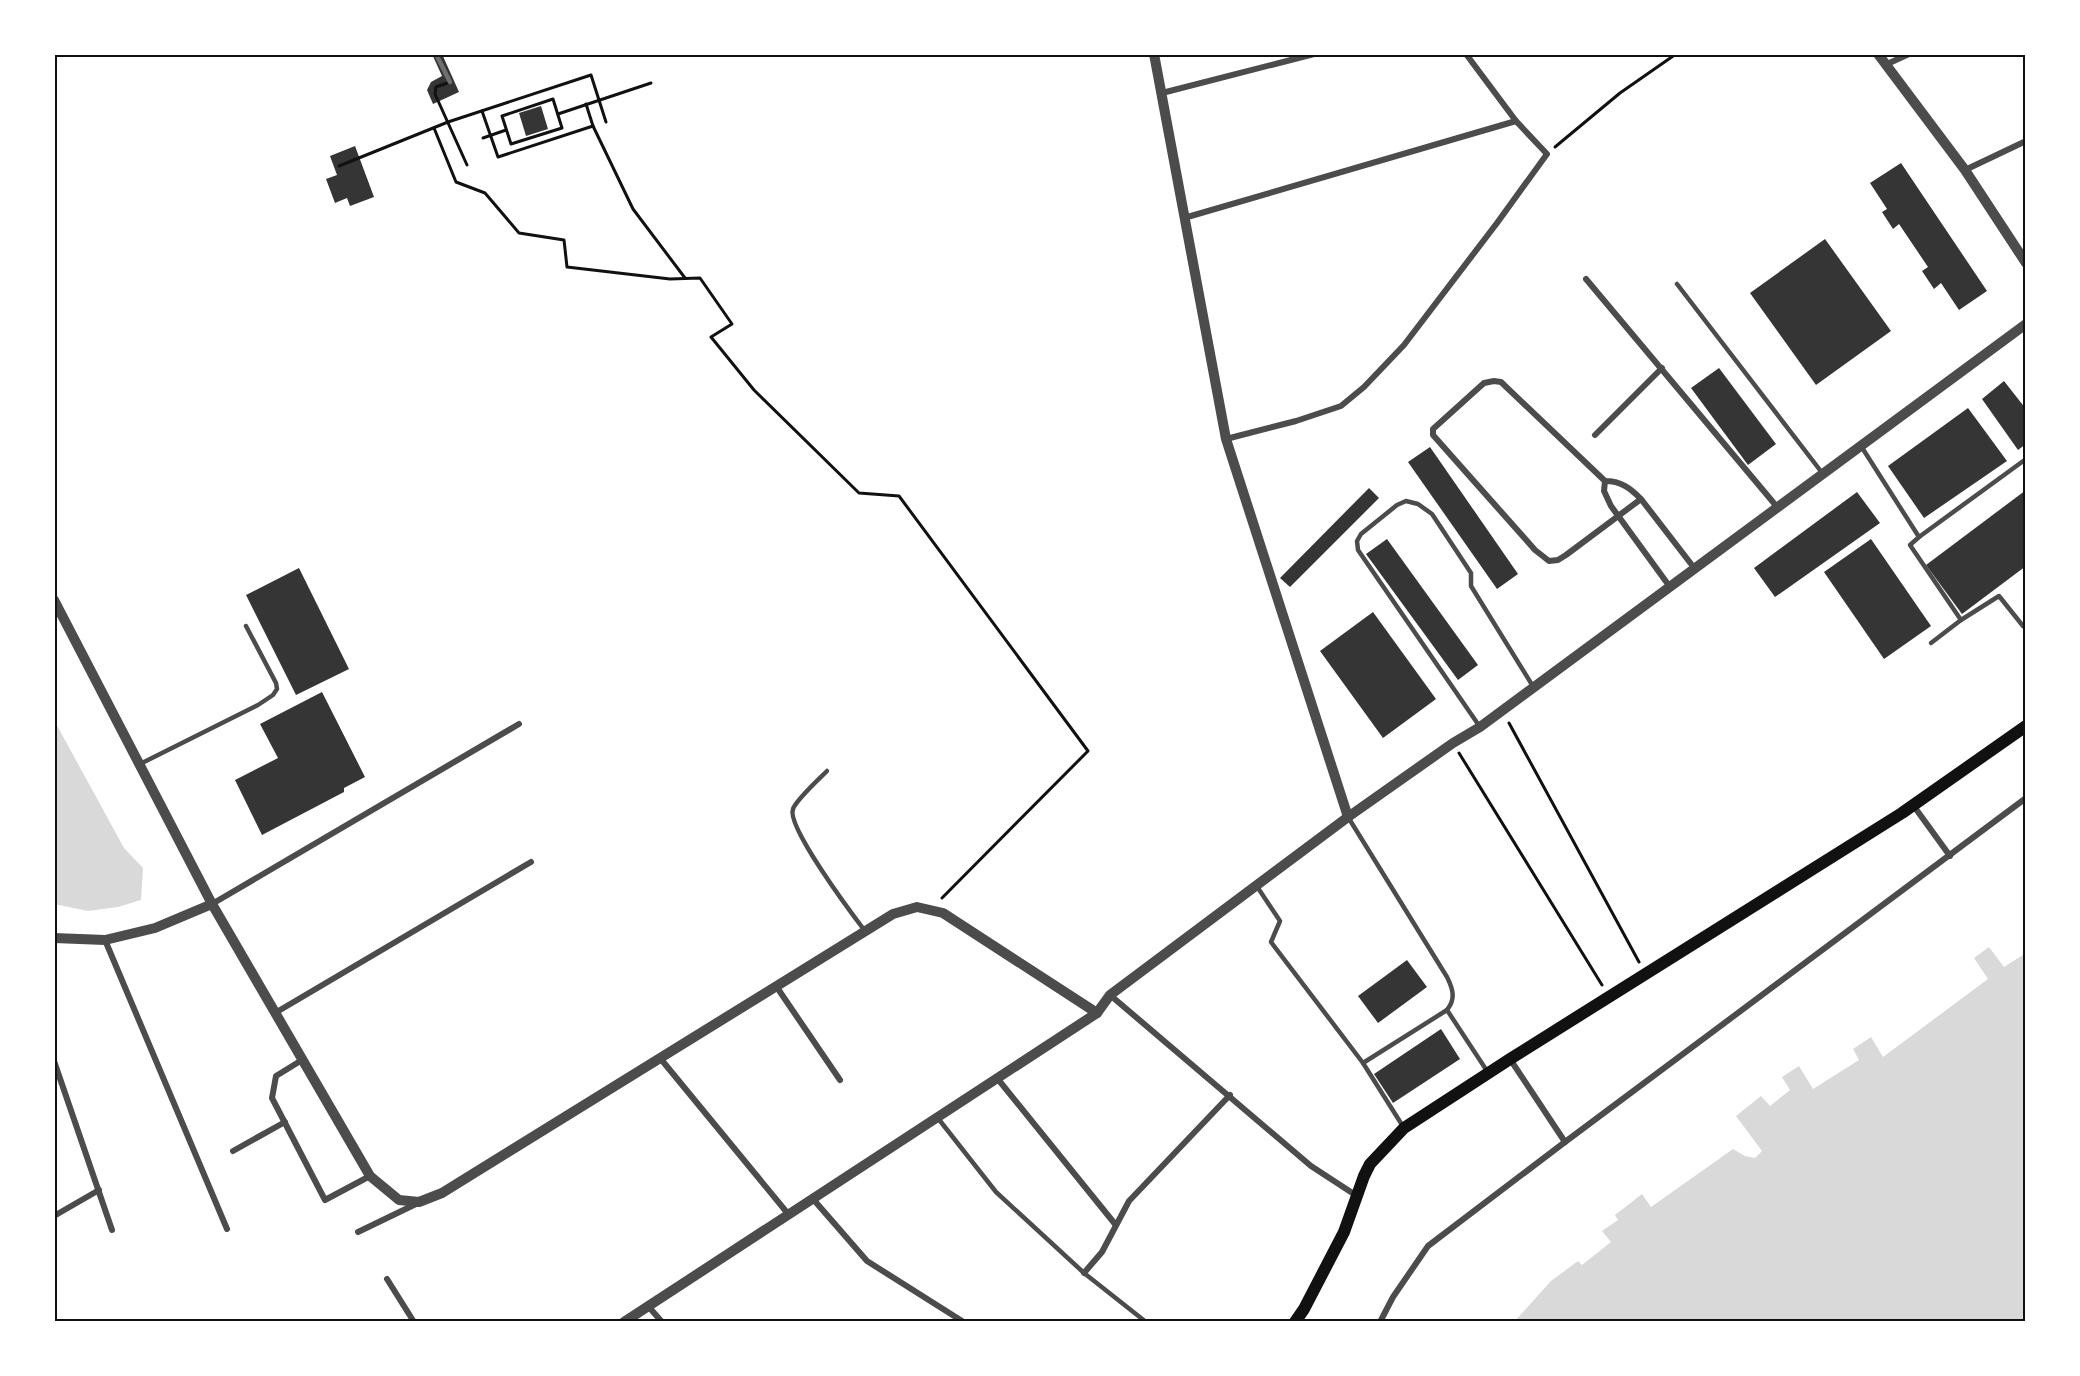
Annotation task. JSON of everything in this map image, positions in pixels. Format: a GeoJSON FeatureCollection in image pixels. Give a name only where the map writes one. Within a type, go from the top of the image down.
{"type":"FeatureCollection","features":[{"type":"Feature","properties":{"kind":"main road"},"geometry":{"type":"LineString","coordinates":[[1295,1322],[1344,1232],[1370,1164],[1404,1128],[1913,805],[2026,726]]}},
{"type":"Feature","properties":{"kind":"street"},"geometry":{"type":"LineString","coordinates":[[1154,54],[1226,439],[1348,817]]}},
{"type":"Feature","properties":{"kind":"street"},"geometry":{"type":"LineString","coordinates":[[1162,93],[1314,54]]}},
{"type":"Feature","properties":{"kind":"street"},"geometry":{"type":"LineString","coordinates":[[1226,439],[1296,422],[1341,406],[1364,387],[1404,345],[1497,223],[1546,154],[1516,121],[1466,54]]}},
{"type":"Feature","properties":{"kind":"street"},"geometry":{"type":"LineString","coordinates":[[1878,54],[1965,170],[2026,263]]}},
{"type":"Feature","properties":{"kind":"street"},"geometry":{"type":"LineString","coordinates":[[1885,65],[1909,54]]}},
{"type":"Feature","properties":{"kind":"street"},"geometry":{"type":"LineString","coordinates":[[1184,218],[1516,121]]}},
{"type":"Feature","properties":{"kind":"street"},"geometry":{"type":"LineString","coordinates":[[1965,170],[2026,141]]}},
{"type":"Feature","properties":{"kind":"street"},"geometry":{"type":"LineString","coordinates":[[1586,279],[1778,507]]}},
{"type":"Feature","properties":{"kind":"street"},"geometry":{"type":"LineString","coordinates":[[624,1322],[1097,1013],[1110,995],[1256,885],[1452,743],[1480,727],[1534,688],[2026,324]]}},
{"type":"Feature","properties":{"kind":"street"},"geometry":{"type":"LineString","coordinates":[[1595,435],[1662,368]]}},
{"type":"Feature","properties":{"kind":"street"},"geometry":{"type":"LineString","coordinates":[[1641,499],[1619,518],[1566,555],[1558,560],[1546,560],[1433,435],[1433,429],[1484,383],[1501,382],[1605,481],[1618,482],[1641,499],[1695,569]]}},
{"type":"Feature","properties":{"kind":"street"},"geometry":{"type":"LineString","coordinates":[[1605,481],[1604,491],[1619,518],[1670,587]]}},
{"type":"Feature","properties":{"kind":"street"},"geometry":{"type":"LineString","coordinates":[[54,600],[212,904],[370,1176],[399,1200],[419,1202]]}},
{"type":"Feature","properties":{"kind":"street"},"geometry":{"type":"LineString","coordinates":[[54,938],[105,940],[155,928],[212,904],[519,724]]}},
{"type":"Feature","properties":{"kind":"street"},"geometry":{"type":"LineString","coordinates":[[1380,1322],[1393,1297],[1428,1246],[2026,798]]}},
{"type":"Feature","properties":{"kind":"street"},"geometry":{"type":"LineString","coordinates":[[1913,805],[1950,856]]}},
{"type":"Feature","properties":{"kind":"street"},"geometry":{"type":"LineString","coordinates":[[275,1013],[531,862]]}},
{"type":"Feature","properties":{"kind":"street"},"geometry":{"type":"LineString","coordinates":[[358,1232],[442,1193],[893,914],[917,907],[943,913],[1097,1013]]}},
{"type":"Feature","properties":{"kind":"street"},"geometry":{"type":"LineString","coordinates":[[105,940],[226,1229]]}},
{"type":"Feature","properties":{"kind":"street"},"geometry":{"type":"LineString","coordinates":[[776,986],[840,1080]]}},
{"type":"Feature","properties":{"kind":"street"},"geometry":{"type":"LineString","coordinates":[[1110,995],[1316,1170],[1357,1196]]}},
{"type":"Feature","properties":{"kind":"street"},"geometry":{"type":"LineString","coordinates":[[660,1058],[789,1215]]}},
{"type":"Feature","properties":{"kind":"street"},"geometry":{"type":"LineString","coordinates":[[302,1059],[276,1076],[272,1098],[325,1200],[370,1176]]}},
{"type":"Feature","properties":{"kind":"street"},"geometry":{"type":"LineString","coordinates":[[1510,1059],[1565,1142]]}},
{"type":"Feature","properties":{"kind":"street"},"geometry":{"type":"LineString","coordinates":[[54,1061],[112,1230]]}},
{"type":"Feature","properties":{"kind":"street"},"geometry":{"type":"LineString","coordinates":[[997,1078],[1115,1224]]}},
{"type":"Feature","properties":{"kind":"street"},"geometry":{"type":"LineString","coordinates":[[1084,1273],[1102,1252],[1115,1224],[1129,1202],[1230,1095]]}},
{"type":"Feature","properties":{"kind":"street"},"geometry":{"type":"LineString","coordinates":[[233,1151],[285,1122]]}},
{"type":"Feature","properties":{"kind":"street"},"geometry":{"type":"LineString","coordinates":[[54,1216],[99,1190]]}},
{"type":"Feature","properties":{"kind":"street"},"geometry":{"type":"LineString","coordinates":[[813,1199],[867,1261],[963,1321]]}},
{"type":"Feature","properties":{"kind":"street"},"geometry":{"type":"LineString","coordinates":[[387,1279],[414,1322]]}},
{"type":"Feature","properties":{"kind":"street"},"geometry":{"type":"LineString","coordinates":[[648,1306],[662,1322]]}},
{"type":"Feature","properties":{"kind":"lane"},"geometry":{"type":"LineString","coordinates":[[1677,284],[1823,474]]}},
{"type":"Feature","properties":{"kind":"lane"},"geometry":{"type":"LineString","coordinates":[[1861,446],[1919,537]]}},
{"type":"Feature","properties":{"kind":"lane"},"geometry":{"type":"LineString","coordinates":[[1961,620],[1910,545],[2026,459]]}},
{"type":"Feature","properties":{"kind":"lane"},"geometry":{"type":"LineString","coordinates":[[1480,727],[1358,550],[1357,541],[1361,534],[1397,506],[1406,501],[1412,502],[1432,514],[1471,573],[1471,586],[1534,688]]}},
{"type":"Feature","properties":{"kind":"lane"},"geometry":{"type":"LineString","coordinates":[[1930,643],[1999,596],[2023,626],[2026,623]]}},
{"type":"Feature","properties":{"kind":"lane"},"geometry":{"type":"LineString","coordinates":[[140,764],[258,705],[276,692],[276,683],[246,626]]}},
{"type":"Feature","properties":{"kind":"lane"},"geometry":{"type":"LineString","coordinates":[[827,771],[793,807],[792,816],[812,855],[865,931]]}},
{"type":"Feature","properties":{"kind":"lane"},"geometry":{"type":"LineString","coordinates":[[1348,817],[1447,977],[1453,997],[1452,1004],[1447,1010],[1363,1063]]}},
{"type":"Feature","properties":{"kind":"lane"},"geometry":{"type":"LineString","coordinates":[[1256,885],[1280,921],[1271,942],[1363,1063],[1404,1128]]}},
{"type":"Feature","properties":{"kind":"lane"},"geometry":{"type":"LineString","coordinates":[[1447,1010],[1488,1073]]}},
{"type":"Feature","properties":{"kind":"lane"},"geometry":{"type":"LineString","coordinates":[[937,1117],[996,1192],[1084,1273],[1146,1322]]}},
{"type":"Feature","properties":{"kind":"path"},"geometry":{"type":"LineString","coordinates":[[1546,154],[1620,93],[1677,54]]}},
{"type":"Feature","properties":{"kind":"path"},"geometry":{"type":"LineString","coordinates":[[339,166],[448,122],[591,75],[606,122]]}},
{"type":"Feature","properties":{"kind":"path"},"geometry":{"type":"LineString","coordinates":[[450,82],[436,87],[435,94],[467,165]]}},
{"type":"Feature","properties":{"kind":"path"},"geometry":{"type":"LineString","coordinates":[[558,114],[651,83]]}},
{"type":"Feature","properties":{"kind":"path"},"geometry":{"type":"LineString","coordinates":[[553,99],[558,114],[562,128],[511,144],[501,116],[553,99]]}},
{"type":"Feature","properties":{"kind":"path"},"geometry":{"type":"LineString","coordinates":[[586,104],[593,126],[633,209],[685,278]]}},
{"type":"Feature","properties":{"kind":"path"},"geometry":{"type":"LineString","coordinates":[[482,111],[498,157],[593,126]]}},
{"type":"Feature","properties":{"kind":"path"},"geometry":{"type":"LineString","coordinates":[[434,128],[456,182],[485,193],[519,233],[564,240],[567,267],[669,279],[700,278],[732,324],[711,337],[754,390],[859,493],[898,496],[1088,751],[930,910]]}},
{"type":"Feature","properties":{"kind":"path"},"geometry":{"type":"LineString","coordinates":[[483,138],[506,130]]}},
{"type":"Feature","properties":{"kind":"path"},"geometry":{"type":"LineString","coordinates":[[1502,711],[1646,974]]}},
{"type":"Feature","properties":{"kind":"path"},"geometry":{"type":"LineString","coordinates":[[1452,743],[1609,997]]}},
{"type":"Feature","properties":{"kind":"shaded area"},"geometry":{"type":"Polygon","coordinates":[[[54,720],[124,848],[143,868],[141,900],[118,907],[88,911],[54,904],[54,720]]]}},
{"type":"Feature","properties":{"kind":"shaded area"},"geometry":{"type":"Polygon","coordinates":[[[1989,947],[2004,967],[2026,953],[2026,1322],[1514,1322],[1551,1281],[1578,1261],[1582,1265],[1611,1242],[1602,1231],[1618,1220],[1615,1215],[1642,1194],[1651,1207],[1733,1149],[1745,1156],[1755,1158],[1762,1151],[1736,1116],[1761,1096],[1770,1106],[1790,1090],[1782,1077],[1799,1066],[1813,1089],[1859,1060],[1853,1049],[1871,1037],[1883,1057],[1988,979],[1974,958],[1989,947]]]}},
{"type":"Feature","properties":{"kind":"building"},"geometry":{"type":"Polygon","coordinates":[[[432,54],[442,54],[459,92],[433,104],[427,90],[431,82],[442,76],[432,54]]]}},
{"type":"Feature","properties":{"kind":"building"},"geometry":{"type":"Polygon","coordinates":[[[541,106],[548,129],[526,136],[519,113],[541,106]]]}},
{"type":"Feature","properties":{"kind":"building"},"geometry":{"type":"Polygon","coordinates":[[[355,146],[374,197],[350,206],[347,198],[335,203],[326,179],[337,175],[330,156],[355,146]]]}},
{"type":"Feature","properties":{"kind":"building"},"geometry":{"type":"Polygon","coordinates":[[[1901,163],[1987,291],[1959,310],[1941,283],[1934,289],[1922,271],[1928,267],[1899,224],[1893,229],[1882,212],[1887,209],[1870,183],[1901,163]]]}},
{"type":"Feature","properties":{"kind":"building"},"geometry":{"type":"Polygon","coordinates":[[[1825,239],[1891,331],[1816,385],[1750,293],[1825,239]]]}},
{"type":"Feature","properties":{"kind":"building"},"geometry":{"type":"Polygon","coordinates":[[[1719,368],[1776,444],[1748,465],[1691,388],[1719,368]]]}},
{"type":"Feature","properties":{"kind":"building"},"geometry":{"type":"Polygon","coordinates":[[[2004,381],[2026,409],[2026,444],[2018,450],[1982,399],[2004,381]]]}},
{"type":"Feature","properties":{"kind":"building"},"geometry":{"type":"Polygon","coordinates":[[[1968,408],[2007,461],[1924,518],[1888,466],[1968,408]]]}},
{"type":"Feature","properties":{"kind":"building"},"geometry":{"type":"Polygon","coordinates":[[[1430,447],[1518,574],[1497,589],[1408,462],[1430,447]]]}},
{"type":"Feature","properties":{"kind":"building"},"geometry":{"type":"Polygon","coordinates":[[[1369,488],[1379,498],[1290,587],[1280,578],[1369,488]]]}},
{"type":"Feature","properties":{"kind":"building"},"geometry":{"type":"Polygon","coordinates":[[[2026,490],[2026,566],[1962,614],[1926,565],[2026,490]]]}},
{"type":"Feature","properties":{"kind":"building"},"geometry":{"type":"Polygon","coordinates":[[[1857,492],[1880,523],[1775,597],[1754,568],[1857,492]]]}},
{"type":"Feature","properties":{"kind":"building"},"geometry":{"type":"Polygon","coordinates":[[[1387,539],[1478,665],[1458,680],[1366,554],[1387,539]]]}},
{"type":"Feature","properties":{"kind":"building"},"geometry":{"type":"Polygon","coordinates":[[[1871,539],[1931,626],[1884,659],[1824,572],[1871,539]]]}},
{"type":"Feature","properties":{"kind":"building"},"geometry":{"type":"Polygon","coordinates":[[[299,568],[349,669],[296,695],[246,595],[299,568]]]}},
{"type":"Feature","properties":{"kind":"building"},"geometry":{"type":"Polygon","coordinates":[[[1373,612],[1436,699],[1383,738],[1320,651],[1373,612]]]}},
{"type":"Feature","properties":{"kind":"building"},"geometry":{"type":"Polygon","coordinates":[[[322,692],[365,777],[344,788],[344,792],[262,835],[235,780],[278,758],[260,724],[322,692]]]}},
{"type":"Feature","properties":{"kind":"building"},"geometry":{"type":"Polygon","coordinates":[[[1407,960],[1427,987],[1378,1023],[1358,996],[1407,960]]]}},
{"type":"Feature","properties":{"kind":"building"},"geometry":{"type":"Polygon","coordinates":[[[1441,1029],[1460,1059],[1393,1103],[1374,1074],[1441,1029]]]}},
{"type":"Feature","properties":{"kind":"railway"},"geometry":{"type":"LineString","coordinates":[[436,54],[450,82]]}}]}
